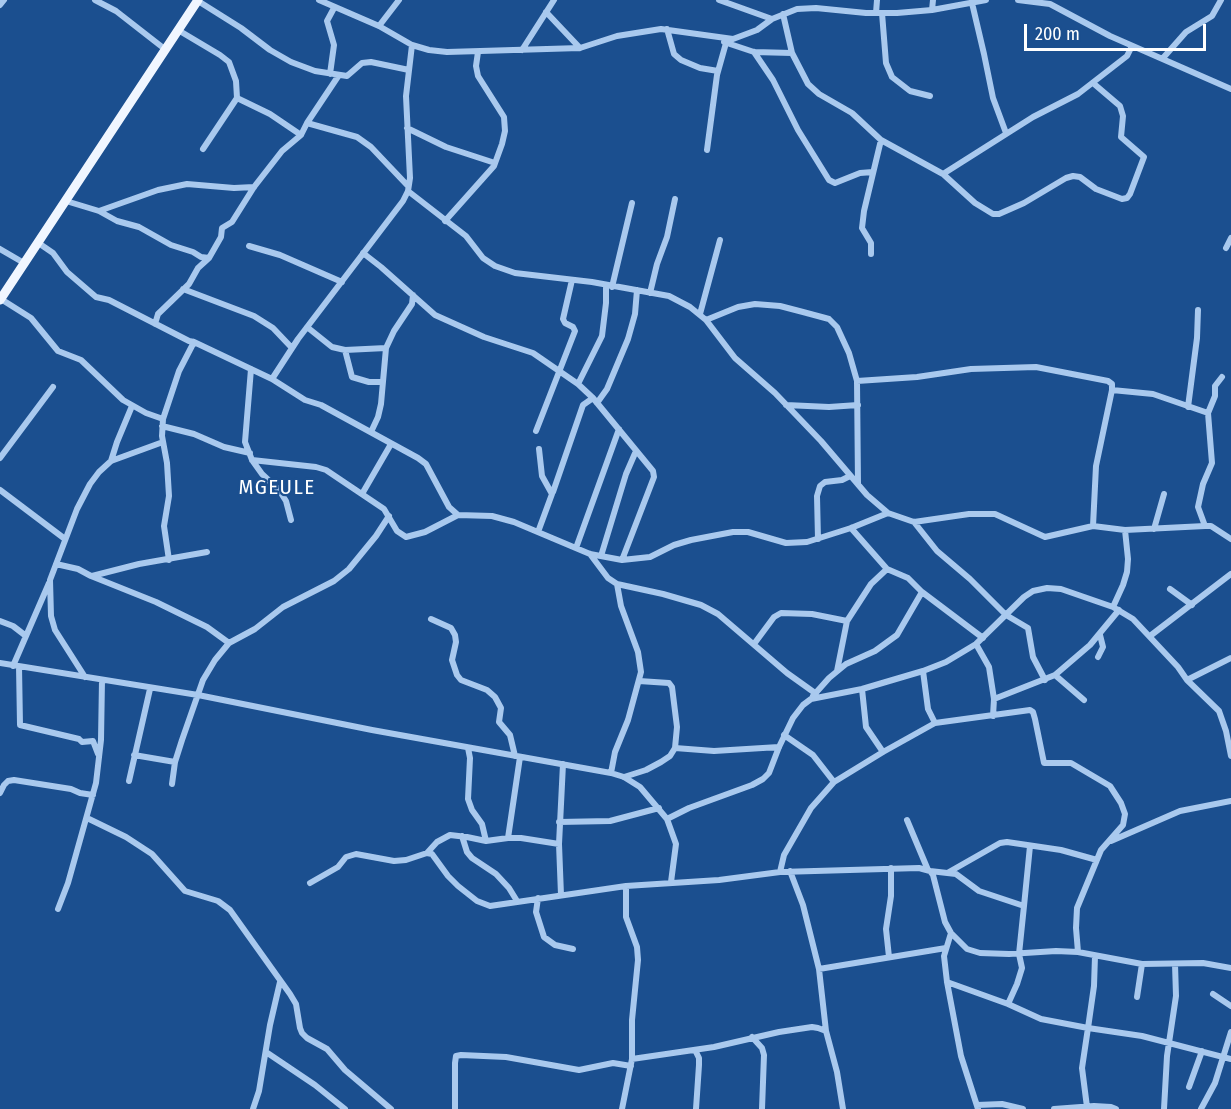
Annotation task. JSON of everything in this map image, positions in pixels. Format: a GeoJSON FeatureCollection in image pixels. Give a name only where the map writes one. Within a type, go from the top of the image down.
{"type":"FeatureCollection","features":[{"type":"Feature","properties":{"kind":"main road"},"geometry":{"type":"LineString","coordinates":[[0,300],[198,0]]}},
{"type":"Feature","properties":{"kind":"street"},"geometry":{"type":"LineString","coordinates":[[0,5],[4,0]]}},
{"type":"Feature","properties":{"kind":"street"},"geometry":{"type":"LineString","coordinates":[[95,0],[108,2],[166,50]]}},
{"type":"Feature","properties":{"kind":"street"},"geometry":{"type":"LineString","coordinates":[[198,0],[281,56],[315,71],[350,75],[362,63],[371,62],[409,70]]}},
{"type":"Feature","properties":{"kind":"street"},"geometry":{"type":"LineString","coordinates":[[319,0],[379,26],[412,45],[429,50],[478,52],[580,48],[641,31],[667,29],[733,39],[757,30],[772,19],[797,9],[816,8],[879,13],[932,10],[987,0]]}},
{"type":"Feature","properties":{"kind":"street"},"geometry":{"type":"LineString","coordinates":[[379,26],[399,0]]}},
{"type":"Feature","properties":{"kind":"street"},"geometry":{"type":"LineString","coordinates":[[522,50],[554,0]]}},
{"type":"Feature","properties":{"kind":"street"},"geometry":{"type":"LineString","coordinates":[[719,0],[772,19]]}},
{"type":"Feature","properties":{"kind":"street"},"geometry":{"type":"LineString","coordinates":[[816,0],[816,8]]}},
{"type":"Feature","properties":{"kind":"street"},"geometry":{"type":"LineString","coordinates":[[877,0],[886,63],[892,77],[910,91],[930,96]]}},
{"type":"Feature","properties":{"kind":"street"},"geometry":{"type":"LineString","coordinates":[[932,10],[933,0]]}},
{"type":"Feature","properties":{"kind":"street"},"geometry":{"type":"LineString","coordinates":[[1018,0],[1050,2],[1132,46],[1231,89]]}},
{"type":"Feature","properties":{"kind":"street"},"geometry":{"type":"LineString","coordinates":[[1163,58],[1186,32],[1212,16],[1221,0]]}},
{"type":"Feature","properties":{"kind":"street"},"geometry":{"type":"LineString","coordinates":[[972,3],[993,98],[1006,134]]}},
{"type":"Feature","properties":{"kind":"street"},"geometry":{"type":"LineString","coordinates":[[330,74],[334,45],[327,21],[334,8]]}},
{"type":"Feature","properties":{"kind":"street"},"geometry":{"type":"LineString","coordinates":[[546,12],[580,48]]}},
{"type":"Feature","properties":{"kind":"street"},"geometry":{"type":"LineString","coordinates":[[783,14],[792,53],[808,84],[819,94],[852,114],[881,140],[943,174],[975,203],[993,214],[999,214],[1024,203],[1060,181],[1073,176],[1080,177],[1096,189],[1122,200],[1127,198],[1143,157],[1121,137],[1123,116],[1120,105],[1093,83]]}},
{"type":"Feature","properties":{"kind":"street"},"geometry":{"type":"LineString","coordinates":[[667,29],[674,54],[681,60],[700,68],[718,71]]}},
{"type":"Feature","properties":{"kind":"street"},"geometry":{"type":"LineString","coordinates":[[178,30],[229,62],[236,81],[237,98],[203,149]]}},
{"type":"Feature","properties":{"kind":"street"},"geometry":{"type":"LineString","coordinates":[[718,38],[754,52],[792,53]]}},
{"type":"Feature","properties":{"kind":"street"},"geometry":{"type":"LineString","coordinates":[[707,150],[718,71],[726,43]]}},
{"type":"Feature","properties":{"kind":"street"},"geometry":{"type":"LineString","coordinates":[[272,379],[307,327],[403,201],[408,188],[406,96],[412,45]]}},
{"type":"Feature","properties":{"kind":"street"},"geometry":{"type":"LineString","coordinates":[[943,174],[1033,117],[1078,94],[1127,56],[1132,46]]}},
{"type":"Feature","properties":{"kind":"street"},"geometry":{"type":"LineString","coordinates":[[445,221],[495,163],[502,144],[504,117],[478,76],[476,66],[478,52]]}},
{"type":"Feature","properties":{"kind":"street"},"geometry":{"type":"LineString","coordinates":[[754,52],[773,80],[798,130],[830,180],[835,183],[860,173],[873,172]]}},
{"type":"Feature","properties":{"kind":"street"},"geometry":{"type":"LineString","coordinates":[[155,324],[158,314],[189,284],[198,268],[210,258],[221,237],[222,228],[232,222],[254,187],[282,151],[301,135],[339,75]]}},
{"type":"Feature","properties":{"kind":"street"},"geometry":{"type":"LineString","coordinates":[[237,98],[270,114],[301,135]]}},
{"type":"Feature","properties":{"kind":"street"},"geometry":{"type":"LineString","coordinates":[[307,123],[357,137],[371,147],[408,188],[445,221],[466,236],[483,258],[495,266],[514,273],[650,292],[669,296],[690,307],[706,320],[735,358],[775,393],[821,441],[850,476],[888,513],[914,522],[969,514],[995,514],[1047,537],[1092,526],[1125,530],[1211,526],[1231,539]]}},
{"type":"Feature","properties":{"kind":"street"},"geometry":{"type":"LineString","coordinates":[[407,128],[446,147],[495,163]]}},
{"type":"Feature","properties":{"kind":"street"},"geometry":{"type":"LineString","coordinates":[[871,254],[871,243],[862,228],[881,140]]}},
{"type":"Feature","properties":{"kind":"street"},"geometry":{"type":"LineString","coordinates":[[99,211],[158,190],[188,184],[234,188],[254,187]]}},
{"type":"Feature","properties":{"kind":"street"},"geometry":{"type":"LineString","coordinates":[[650,292],[667,237],[675,199]]}},
{"type":"Feature","properties":{"kind":"street"},"geometry":{"type":"LineString","coordinates":[[66,201],[99,211],[117,221],[140,227],[171,245],[201,257],[210,258]]}},
{"type":"Feature","properties":{"kind":"street"},"geometry":{"type":"LineString","coordinates":[[578,384],[602,336],[609,286],[632,203]]}},
{"type":"Feature","properties":{"kind":"street"},"geometry":{"type":"LineString","coordinates":[[1226,248],[1231,238]]}},
{"type":"Feature","properties":{"kind":"street"},"geometry":{"type":"LineString","coordinates":[[700,314],[720,240]]}},
{"type":"Feature","properties":{"kind":"street"},"geometry":{"type":"LineString","coordinates":[[37,242],[53,253],[67,272],[96,297],[109,300],[272,379],[305,400],[321,405],[426,464],[448,507],[458,515]]}},
{"type":"Feature","properties":{"kind":"street"},"geometry":{"type":"LineString","coordinates":[[249,246],[280,255],[342,282]]}},
{"type":"Feature","properties":{"kind":"street"},"geometry":{"type":"LineString","coordinates":[[0,249],[24,263]]}},
{"type":"Feature","properties":{"kind":"street"},"geometry":{"type":"LineString","coordinates":[[363,253],[443,320],[484,337],[533,353],[558,370],[578,384],[619,429],[653,471],[654,477],[622,560]]}},
{"type":"Feature","properties":{"kind":"street"},"geometry":{"type":"LineString","coordinates":[[536,431],[575,331],[563,319],[572,280]]}},
{"type":"Feature","properties":{"kind":"street"},"geometry":{"type":"LineString","coordinates":[[183,289],[254,316],[273,328],[292,348]]}},
{"type":"Feature","properties":{"kind":"street"},"geometry":{"type":"LineString","coordinates":[[538,532],[583,405],[595,401],[608,389],[628,339],[635,314],[637,290]]}},
{"type":"Feature","properties":{"kind":"street"},"geometry":{"type":"LineString","coordinates":[[371,432],[381,404],[386,348],[412,304],[413,295]]}},
{"type":"Feature","properties":{"kind":"street"},"geometry":{"type":"LineString","coordinates":[[0,300],[31,318],[57,351],[81,360],[132,406],[163,423],[251,456],[326,470],[384,510],[397,531],[406,537],[425,532],[458,515],[492,516],[590,554],[622,560],[650,557],[674,545],[733,532],[748,531],[786,543],[818,539],[888,513]]}},
{"type":"Feature","properties":{"kind":"street"},"geometry":{"type":"LineString","coordinates":[[706,320],[738,307],[755,304],[780,306],[829,320],[837,327],[842,335],[857,381],[858,484]]}},
{"type":"Feature","properties":{"kind":"street"},"geometry":{"type":"LineString","coordinates":[[1188,407],[1197,339],[1198,310]]}},
{"type":"Feature","properties":{"kind":"street"},"geometry":{"type":"LineString","coordinates":[[307,327],[332,347],[345,350],[386,348]]}},
{"type":"Feature","properties":{"kind":"street"},"geometry":{"type":"LineString","coordinates":[[169,560],[164,526],[169,496],[163,423],[179,371],[194,342]]}},
{"type":"Feature","properties":{"kind":"street"},"geometry":{"type":"LineString","coordinates":[[345,350],[352,377],[369,382],[382,382]]}},
{"type":"Feature","properties":{"kind":"street"},"geometry":{"type":"LineString","coordinates":[[857,381],[917,377],[971,369],[1035,368],[1104,380],[1112,384],[1096,466],[1092,526]]}},
{"type":"Feature","properties":{"kind":"street"},"geometry":{"type":"LineString","coordinates":[[251,369],[245,442],[262,474],[279,490],[286,501],[291,520]]}},
{"type":"Feature","properties":{"kind":"street"},"geometry":{"type":"LineString","coordinates":[[1205,526],[1198,507],[1203,484],[1212,463],[1208,413],[1215,396],[1214,387],[1222,377]]}},
{"type":"Feature","properties":{"kind":"street"},"geometry":{"type":"LineString","coordinates":[[0,458],[53,387]]}},
{"type":"Feature","properties":{"kind":"street"},"geometry":{"type":"LineString","coordinates":[[1112,390],[1144,392],[1208,413]]}},
{"type":"Feature","properties":{"kind":"street"},"geometry":{"type":"LineString","coordinates":[[786,405],[829,407],[858,405]]}},
{"type":"Feature","properties":{"kind":"street"},"geometry":{"type":"LineString","coordinates":[[111,461],[132,406]]}},
{"type":"Feature","properties":{"kind":"street"},"geometry":{"type":"LineString","coordinates":[[576,548],[619,429]]}},
{"type":"Feature","properties":{"kind":"street"},"geometry":{"type":"LineString","coordinates":[[99,756],[93,741],[82,742],[79,739],[20,725],[16,666],[76,509],[90,484],[111,461],[163,442]]}},
{"type":"Feature","properties":{"kind":"street"},"geometry":{"type":"LineString","coordinates":[[362,494],[391,444]]}},
{"type":"Feature","properties":{"kind":"street"},"geometry":{"type":"LineString","coordinates":[[539,449],[542,476],[552,492]]}},
{"type":"Feature","properties":{"kind":"street"},"geometry":{"type":"LineString","coordinates":[[601,556],[626,474],[636,451]]}},
{"type":"Feature","properties":{"kind":"street"},"geometry":{"type":"LineString","coordinates":[[818,539],[816,496],[820,486],[822,483],[842,480],[850,476]]}},
{"type":"Feature","properties":{"kind":"street"},"geometry":{"type":"LineString","coordinates":[[0,490],[65,538]]}},
{"type":"Feature","properties":{"kind":"street"},"geometry":{"type":"LineString","coordinates":[[1154,529],[1164,494]]}},
{"type":"Feature","properties":{"kind":"street"},"geometry":{"type":"LineString","coordinates":[[172,784],[175,762],[203,680],[215,660],[229,644],[255,629],[283,607],[334,581],[349,569],[389,516]]}},
{"type":"Feature","properties":{"kind":"street"},"geometry":{"type":"LineString","coordinates":[[914,522],[937,550],[1006,615],[1028,628],[1033,657],[1045,680]]}},
{"type":"Feature","properties":{"kind":"street"},"geometry":{"type":"LineString","coordinates":[[851,528],[887,569],[908,578],[922,592],[983,638]]}},
{"type":"Feature","properties":{"kind":"street"},"geometry":{"type":"LineString","coordinates":[[994,699],[1055,675],[1100,635],[1116,608],[1124,585],[1128,559],[1125,530]]}},
{"type":"Feature","properties":{"kind":"street"},"geometry":{"type":"LineString","coordinates":[[91,576],[139,564],[207,552]]}},
{"type":"Feature","properties":{"kind":"street"},"geometry":{"type":"LineString","coordinates":[[590,554],[608,578],[617,584],[701,605],[718,614],[813,696],[862,689],[923,672],[946,662],[976,644],[1033,591],[1047,588],[1061,589],[1116,608],[1133,619],[1178,667],[1187,680],[1219,711],[1231,756]]}},
{"type":"Feature","properties":{"kind":"street"},"geometry":{"type":"LineString","coordinates":[[56,564],[78,569],[164,605],[207,627],[229,644]]}},
{"type":"Feature","properties":{"kind":"street"},"geometry":{"type":"LineString","coordinates":[[837,672],[847,621],[871,584],[887,569]]}},
{"type":"Feature","properties":{"kind":"street"},"geometry":{"type":"LineString","coordinates":[[1150,636],[1231,574]]}},
{"type":"Feature","properties":{"kind":"street"},"geometry":{"type":"LineString","coordinates":[[50,579],[51,616],[56,630],[85,677]]}},
{"type":"Feature","properties":{"kind":"street"},"geometry":{"type":"LineString","coordinates":[[611,773],[615,752],[628,720],[641,672],[638,652],[621,606],[617,584]]}},
{"type":"Feature","properties":{"kind":"street"},"geometry":{"type":"LineString","coordinates":[[1170,589],[1192,604]]}},
{"type":"Feature","properties":{"kind":"street"},"geometry":{"type":"LineString","coordinates":[[667,819],[763,779],[769,773],[796,712],[846,664],[875,651],[897,635],[922,592]]}},
{"type":"Feature","properties":{"kind":"street"},"geometry":{"type":"LineString","coordinates":[[754,644],[774,617],[781,614],[812,614],[847,621]]}},
{"type":"Feature","properties":{"kind":"street"},"geometry":{"type":"LineString","coordinates":[[431,619],[451,628],[455,635],[456,642],[452,660],[461,680],[486,690],[495,697],[501,708],[499,722],[510,735],[517,756],[508,838]]}},
{"type":"Feature","properties":{"kind":"street"},"geometry":{"type":"LineString","coordinates":[[0,621],[13,626],[26,636]]}},
{"type":"Feature","properties":{"kind":"street"},"geometry":{"type":"LineString","coordinates":[[1098,657],[1103,647],[1100,635]]}},
{"type":"Feature","properties":{"kind":"street"},"geometry":{"type":"LineString","coordinates":[[976,644],[988,663],[994,699],[993,716]]}},
{"type":"Feature","properties":{"kind":"street"},"geometry":{"type":"LineString","coordinates":[[1187,680],[1231,658]]}},
{"type":"Feature","properties":{"kind":"street"},"geometry":{"type":"LineString","coordinates":[[0,663],[198,695],[624,777],[640,787],[667,819],[676,844],[671,882]]}},
{"type":"Feature","properties":{"kind":"street"},"geometry":{"type":"LineString","coordinates":[[923,672],[928,709],[935,723]]}},
{"type":"Feature","properties":{"kind":"street"},"geometry":{"type":"LineString","coordinates":[[1055,675],[1084,699]]}},
{"type":"Feature","properties":{"kind":"street"},"geometry":{"type":"LineString","coordinates":[[58,909],[68,883],[93,795],[99,756],[102,680]]}},
{"type":"Feature","properties":{"kind":"street"},"geometry":{"type":"LineString","coordinates":[[624,777],[661,762],[670,756],[675,748],[677,727],[672,687],[669,683],[639,681]]}},
{"type":"Feature","properties":{"kind":"street"},"geometry":{"type":"LineString","coordinates":[[129,781],[150,689]]}},
{"type":"Feature","properties":{"kind":"street"},"geometry":{"type":"LineString","coordinates":[[862,689],[866,727],[882,752]]}},
{"type":"Feature","properties":{"kind":"street"},"geometry":{"type":"LineString","coordinates":[[780,872],[784,855],[811,807],[834,782],[935,723],[1031,710],[1035,718],[1044,763],[1071,764],[1111,788],[1121,803],[1125,820],[1101,850],[1077,908],[1078,952]]}},
{"type":"Feature","properties":{"kind":"street"},"geometry":{"type":"LineString","coordinates":[[784,735],[813,755],[834,782]]}},
{"type":"Feature","properties":{"kind":"street"},"geometry":{"type":"LineString","coordinates":[[675,748],[714,751],[779,747]]}},
{"type":"Feature","properties":{"kind":"street"},"geometry":{"type":"LineString","coordinates":[[468,748],[470,758],[468,799],[472,810],[482,824],[486,841]]}},
{"type":"Feature","properties":{"kind":"street"},"geometry":{"type":"LineString","coordinates":[[134,755],[175,762]]}},
{"type":"Feature","properties":{"kind":"street"},"geometry":{"type":"LineString","coordinates":[[561,895],[559,822],[563,764]]}},
{"type":"Feature","properties":{"kind":"street"},"geometry":{"type":"LineString","coordinates":[[0,793],[8,781],[14,780],[93,795]]}},
{"type":"Feature","properties":{"kind":"street"},"geometry":{"type":"LineString","coordinates":[[1108,843],[1180,811],[1231,801]]}},
{"type":"Feature","properties":{"kind":"street"},"geometry":{"type":"LineString","coordinates":[[559,822],[610,821],[659,808]]}},
{"type":"Feature","properties":{"kind":"street"},"geometry":{"type":"LineString","coordinates":[[87,818],[126,837],[152,854],[184,891],[218,901],[230,910],[296,1004],[302,1033],[327,1049],[345,1070],[391,1109]]}},
{"type":"Feature","properties":{"kind":"street"},"geometry":{"type":"LineString","coordinates":[[907,820],[936,883],[943,914],[951,933],[967,949],[980,953],[1078,952],[1142,964],[1203,963],[1231,968]]}},
{"type":"Feature","properties":{"kind":"street"},"geometry":{"type":"LineString","coordinates":[[462,836],[467,852],[496,874],[509,888],[517,902]]}},
{"type":"Feature","properties":{"kind":"street"},"geometry":{"type":"LineString","coordinates":[[310,883],[338,867],[346,857],[351,855],[377,856],[394,861],[406,860],[427,853],[445,837],[462,836],[486,841],[508,838],[559,844]]}},
{"type":"Feature","properties":{"kind":"street"},"geometry":{"type":"LineString","coordinates":[[949,872],[1000,843],[1013,842],[1061,850],[1097,860]]}},
{"type":"Feature","properties":{"kind":"street"},"geometry":{"type":"LineString","coordinates":[[1008,1004],[1020,976],[1022,963],[1020,954],[1030,846]]}},
{"type":"Feature","properties":{"kind":"street"},"geometry":{"type":"LineString","coordinates":[[427,853],[435,857],[448,876],[483,904],[490,906],[626,886],[719,880],[790,871],[891,868],[919,868],[949,872],[956,874],[979,891],[1024,906]]}},
{"type":"Feature","properties":{"kind":"street"},"geometry":{"type":"LineString","coordinates":[[889,957],[886,929],[891,896],[891,868]]}},
{"type":"Feature","properties":{"kind":"street"},"geometry":{"type":"LineString","coordinates":[[790,871],[803,905],[819,969],[826,1031],[837,1072],[843,1109]]}},
{"type":"Feature","properties":{"kind":"street"},"geometry":{"type":"LineString","coordinates":[[622,1109],[632,1063],[632,1020],[638,960],[637,947],[626,917],[626,886]]}},
{"type":"Feature","properties":{"kind":"street"},"geometry":{"type":"LineString","coordinates":[[536,912],[538,898]]}},
{"type":"Feature","properties":{"kind":"street"},"geometry":{"type":"LineString","coordinates":[[525,900],[536,912],[544,937],[555,945],[573,949]]}},
{"type":"Feature","properties":{"kind":"street"},"geometry":{"type":"LineString","coordinates":[[951,933],[944,956],[947,982],[961,1056],[978,1107],[1002,1104],[1023,1109]]}},
{"type":"Feature","properties":{"kind":"street"},"geometry":{"type":"LineString","coordinates":[[819,969],[946,948]]}},
{"type":"Feature","properties":{"kind":"street"},"geometry":{"type":"LineString","coordinates":[[1088,1107],[1082,1068],[1094,986],[1095,956]]}},
{"type":"Feature","properties":{"kind":"street"},"geometry":{"type":"LineString","coordinates":[[1137,997],[1142,964]]}},
{"type":"Feature","properties":{"kind":"street"},"geometry":{"type":"LineString","coordinates":[[1164,1109],[1169,1043],[1176,1003],[1175,964]]}},
{"type":"Feature","properties":{"kind":"street"},"geometry":{"type":"LineString","coordinates":[[253,1109],[259,1091],[280,982]]}},
{"type":"Feature","properties":{"kind":"street"},"geometry":{"type":"LineString","coordinates":[[947,982],[1041,1018],[1169,1043],[1231,1059]]}},
{"type":"Feature","properties":{"kind":"street"},"geometry":{"type":"LineString","coordinates":[[1213,994],[1231,1006]]}},
{"type":"Feature","properties":{"kind":"street"},"geometry":{"type":"LineString","coordinates":[[812,1028],[825,1020]]}},
{"type":"Feature","properties":{"kind":"street"},"geometry":{"type":"LineString","coordinates":[[455,1109],[455,1059],[461,1055],[516,1058],[579,1070],[613,1063],[632,1063],[752,1037],[812,1028],[826,1031]]}},
{"type":"Feature","properties":{"kind":"street"},"geometry":{"type":"LineString","coordinates":[[1201,1109],[1215,1083],[1231,1032]]}},
{"type":"Feature","properties":{"kind":"street"},"geometry":{"type":"LineString","coordinates":[[752,1037],[762,1048],[764,1055],[762,1109]]}},
{"type":"Feature","properties":{"kind":"street"},"geometry":{"type":"LineString","coordinates":[[695,1050],[699,1058],[696,1109]]}},
{"type":"Feature","properties":{"kind":"street"},"geometry":{"type":"LineString","coordinates":[[1189,1087],[1202,1051]]}},
{"type":"Feature","properties":{"kind":"street"},"geometry":{"type":"LineString","coordinates":[[266,1052],[315,1085],[345,1109]]}},
{"type":"Feature","properties":{"kind":"street"},"geometry":{"type":"LineString","coordinates":[[1054,1109],[1088,1107],[1116,1109]]}},
{"type":"Feature","properties":{"kind":"district","name":"MGEULE"},"geometry":{"type":"Point","coordinates":[277,488]}}]}
